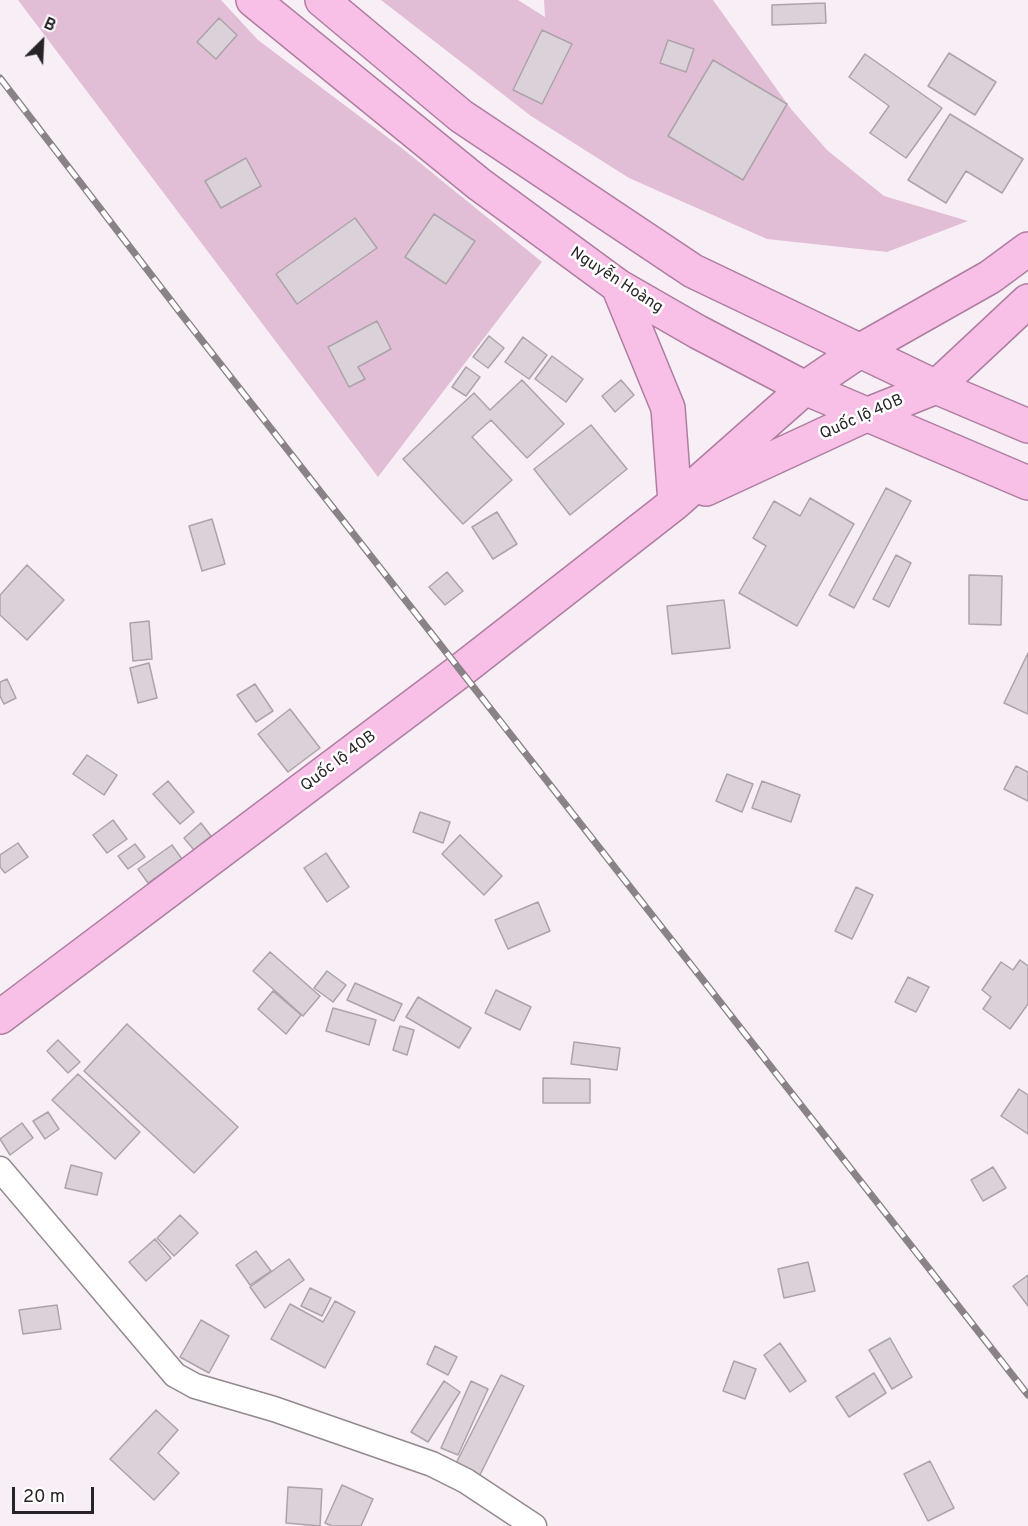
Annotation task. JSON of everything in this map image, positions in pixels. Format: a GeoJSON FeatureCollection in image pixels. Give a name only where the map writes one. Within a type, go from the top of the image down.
{"type":"FeatureCollection","features":[{"type":"Feature","properties":{"kind":"highway","name":"Nguyễn Hoàng"},"geometry":{"type":"LineString","coordinates":[[253,0],[479,184],[618,286],[698,332],[805,388],[1028,483]]}},
{"type":"Feature","properties":{"kind":"highway"},"geometry":{"type":"LineString","coordinates":[[322,0],[461,116],[693,271],[936,387],[1028,426]]}},
{"type":"Feature","properties":{"kind":"highway"},"geometry":{"type":"LineString","coordinates":[[861,350],[990,277],[1028,249]]}},
{"type":"Feature","properties":{"kind":"highway"},"geometry":{"type":"LineString","coordinates":[[618,286],[668,408],[675,503]]}},
{"type":"Feature","properties":{"kind":"highway","name":"Quốc lộ 40B"},"geometry":{"type":"LineString","coordinates":[[675,503],[866,415],[936,387],[1028,301]]}},
{"type":"Feature","properties":{"kind":"highway","name":"Quốc lộ 40B"},"geometry":{"type":"LineString","coordinates":[[0,1017],[460,671],[675,503],[805,388],[861,350]]}},
{"type":"Feature","properties":{"kind":"street"},"geometry":{"type":"LineString","coordinates":[[0,1169],[175,1375],[195,1386],[274,1409],[432,1464],[466,1481],[534,1526]]}},
{"type":"Feature","properties":{"kind":"shaded area"},"geometry":{"type":"Polygon","coordinates":[[[18,0],[221,0],[258,40],[403,149],[542,262],[378,477],[18,0]]]}},
{"type":"Feature","properties":{"kind":"shaded area"},"geometry":{"type":"Polygon","coordinates":[[[381,0],[518,0],[545,17],[544,0],[713,0],[791,109],[827,150],[884,196],[968,221],[887,252],[767,239],[629,178],[531,116],[381,0]]]}},
{"type":"Feature","properties":{"kind":"building"},"geometry":{"type":"Polygon","coordinates":[[[825,3],[826,23],[772,25],[772,5],[825,3]]]}},
{"type":"Feature","properties":{"kind":"building"},"geometry":{"type":"Polygon","coordinates":[[[219,18],[237,35],[216,59],[197,42],[219,18]]]}},
{"type":"Feature","properties":{"kind":"building"},"geometry":{"type":"Polygon","coordinates":[[[542,30],[572,44],[542,104],[513,90],[542,30]]]}},
{"type":"Feature","properties":{"kind":"building"},"geometry":{"type":"Polygon","coordinates":[[[668,40],[694,49],[686,72],[660,63],[668,40]]]}},
{"type":"Feature","properties":{"kind":"building"},"geometry":{"type":"Polygon","coordinates":[[[949,53],[996,82],[975,115],[928,86],[949,53]]]}},
{"type":"Feature","properties":{"kind":"building"},"geometry":{"type":"Polygon","coordinates":[[[865,54],[942,108],[906,158],[870,133],[889,106],[849,77],[865,54]]]}},
{"type":"Feature","properties":{"kind":"building"},"geometry":{"type":"Polygon","coordinates":[[[713,60],[787,104],[743,180],[668,136],[713,60]]]}},
{"type":"Feature","properties":{"kind":"building"},"geometry":{"type":"Polygon","coordinates":[[[950,114],[1023,159],[1002,193],[966,171],[946,203],[908,180],[950,114]]]}},
{"type":"Feature","properties":{"kind":"building"},"geometry":{"type":"Polygon","coordinates":[[[246,158],[261,186],[221,208],[205,181],[246,158]]]}},
{"type":"Feature","properties":{"kind":"building"},"geometry":{"type":"Polygon","coordinates":[[[434,214],[475,241],[446,284],[405,257],[434,214]]]}},
{"type":"Feature","properties":{"kind":"building"},"geometry":{"type":"Polygon","coordinates":[[[355,218],[377,248],[297,304],[276,274],[355,218]]]}},
{"type":"Feature","properties":{"kind":"building"},"geometry":{"type":"Polygon","coordinates":[[[377,321],[391,349],[358,367],[365,379],[349,387],[328,347],[377,321]]]}},
{"type":"Feature","properties":{"kind":"building"},"geometry":{"type":"Polygon","coordinates":[[[489,336],[504,348],[488,368],[473,357],[489,336]]]}},
{"type":"Feature","properties":{"kind":"building"},"geometry":{"type":"Polygon","coordinates":[[[523,337],[547,355],[529,379],[505,362],[523,337]]]}},
{"type":"Feature","properties":{"kind":"building"},"geometry":{"type":"Polygon","coordinates":[[[552,356],[583,379],[566,402],[535,379],[552,356]]]}},
{"type":"Feature","properties":{"kind":"building"},"geometry":{"type":"Polygon","coordinates":[[[466,367],[480,377],[466,396],[452,387],[466,367]]]}},
{"type":"Feature","properties":{"kind":"building"},"geometry":{"type":"Polygon","coordinates":[[[522,380],[564,424],[527,458],[491,420],[472,437],[512,480],[463,524],[403,459],[474,393],[490,410],[522,380]]]}},
{"type":"Feature","properties":{"kind":"building"},"geometry":{"type":"Polygon","coordinates":[[[621,380],[634,395],[615,412],[602,396],[621,380]]]}},
{"type":"Feature","properties":{"kind":"building"},"geometry":{"type":"Polygon","coordinates":[[[591,425],[627,469],[570,515],[534,469],[591,425]]]}},
{"type":"Feature","properties":{"kind":"building"},"geometry":{"type":"Polygon","coordinates":[[[886,488],[911,501],[854,608],[829,595],[886,488]]]}},
{"type":"Feature","properties":{"kind":"building"},"geometry":{"type":"Polygon","coordinates":[[[810,498],[854,524],[797,626],[739,593],[766,546],[753,538],[774,501],[800,516],[810,498]]]}},
{"type":"Feature","properties":{"kind":"building"},"geometry":{"type":"Polygon","coordinates":[[[497,512],[517,544],[493,559],[472,527],[497,512]]]}},
{"type":"Feature","properties":{"kind":"building"},"geometry":{"type":"Polygon","coordinates":[[[212,519],[225,564],[202,571],[189,526],[212,519]]]}},
{"type":"Feature","properties":{"kind":"building"},"geometry":{"type":"Polygon","coordinates":[[[896,555],[911,563],[889,607],[873,599],[896,555]]]}},
{"type":"Feature","properties":{"kind":"building"},"geometry":{"type":"Polygon","coordinates":[[[27,565],[64,600],[27,640],[0,615],[0,595],[27,565]]]}},
{"type":"Feature","properties":{"kind":"building"},"geometry":{"type":"Polygon","coordinates":[[[447,572],[463,591],[445,605],[429,587],[447,572]]]}},
{"type":"Feature","properties":{"kind":"building"},"geometry":{"type":"Polygon","coordinates":[[[969,575],[1002,576],[1001,625],[969,624],[969,575]]]}},
{"type":"Feature","properties":{"kind":"building"},"geometry":{"type":"Polygon","coordinates":[[[724,600],[730,648],[672,654],[667,606],[724,600]]]}},
{"type":"Feature","properties":{"kind":"building"},"geometry":{"type":"Polygon","coordinates":[[[149,621],[152,659],[133,661],[130,623],[149,621]]]}},
{"type":"Feature","properties":{"kind":"building"},"geometry":{"type":"Polygon","coordinates":[[[1028,653],[1028,714],[1004,703],[1028,653]]]}},
{"type":"Feature","properties":{"kind":"building"},"geometry":{"type":"Polygon","coordinates":[[[149,663],[157,698],[138,703],[130,668],[149,663]]]}},
{"type":"Feature","properties":{"kind":"building"},"geometry":{"type":"Polygon","coordinates":[[[7,679],[16,698],[4,704],[0,696],[0,682],[7,679]]]}},
{"type":"Feature","properties":{"kind":"building"},"geometry":{"type":"Polygon","coordinates":[[[255,684],[273,711],[256,722],[237,695],[255,684]]]}},
{"type":"Feature","properties":{"kind":"building"},"geometry":{"type":"Polygon","coordinates":[[[290,709],[320,748],[288,772],[258,734],[290,709]]]}},
{"type":"Feature","properties":{"kind":"building"},"geometry":{"type":"Polygon","coordinates":[[[87,755],[117,775],[104,795],[73,774],[87,755]]]}},
{"type":"Feature","properties":{"kind":"building"},"geometry":{"type":"Polygon","coordinates":[[[1016,766],[1028,772],[1028,801],[1004,789],[1016,766]]]}},
{"type":"Feature","properties":{"kind":"building"},"geometry":{"type":"Polygon","coordinates":[[[727,774],[753,784],[742,812],[716,801],[727,774]]]}},
{"type":"Feature","properties":{"kind":"building"},"geometry":{"type":"Polygon","coordinates":[[[168,781],[194,812],[180,824],[153,794],[168,781]]]}},
{"type":"Feature","properties":{"kind":"building"},"geometry":{"type":"Polygon","coordinates":[[[762,781],[800,795],[791,822],[752,808],[762,781]]]}},
{"type":"Feature","properties":{"kind":"building"},"geometry":{"type":"Polygon","coordinates":[[[420,812],[450,822],[443,843],[413,832],[420,812]]]}},
{"type":"Feature","properties":{"kind":"building"},"geometry":{"type":"Polygon","coordinates":[[[113,820],[127,839],[107,853],[93,835],[113,820]]]}},
{"type":"Feature","properties":{"kind":"building"},"geometry":{"type":"Polygon","coordinates":[[[201,823],[211,836],[194,850],[184,838],[201,823]]]}},
{"type":"Feature","properties":{"kind":"building"},"geometry":{"type":"Polygon","coordinates":[[[460,835],[502,876],[484,895],[442,854],[460,835]]]}},
{"type":"Feature","properties":{"kind":"building"},"geometry":{"type":"Polygon","coordinates":[[[18,843],[28,857],[5,873],[0,867],[0,855],[18,843]]]}},
{"type":"Feature","properties":{"kind":"building"},"geometry":{"type":"Polygon","coordinates":[[[135,844],[145,857],[128,869],[118,856],[135,844]]]}},
{"type":"Feature","properties":{"kind":"building"},"geometry":{"type":"Polygon","coordinates":[[[172,845],[182,859],[148,883],[138,869],[172,845]]]}},
{"type":"Feature","properties":{"kind":"building"},"geometry":{"type":"Polygon","coordinates":[[[326,853],[349,887],[327,902],[304,868],[326,853]]]}},
{"type":"Feature","properties":{"kind":"building"},"geometry":{"type":"Polygon","coordinates":[[[856,887],[873,895],[852,939],[835,931],[856,887]]]}},
{"type":"Feature","properties":{"kind":"building"},"geometry":{"type":"Polygon","coordinates":[[[538,902],[550,931],[508,949],[495,920],[538,902]]]}},
{"type":"Feature","properties":{"kind":"building"},"geometry":{"type":"Polygon","coordinates":[[[270,952],[320,996],[303,1016],[253,971],[270,952]]]}},
{"type":"Feature","properties":{"kind":"building"},"geometry":{"type":"Polygon","coordinates":[[[1020,960],[1028,966],[1028,1004],[1010,1029],[983,1009],[991,997],[982,990],[1001,962],[1013,970],[1020,960]]]}},
{"type":"Feature","properties":{"kind":"building"},"geometry":{"type":"Polygon","coordinates":[[[327,971],[346,985],[333,1002],[314,988],[327,971]]]}},
{"type":"Feature","properties":{"kind":"building"},"geometry":{"type":"Polygon","coordinates":[[[908,977],[929,987],[916,1012],[895,1002],[908,977]]]}},
{"type":"Feature","properties":{"kind":"building"},"geometry":{"type":"Polygon","coordinates":[[[355,983],[402,1004],[394,1021],[347,1000],[355,983]]]}},
{"type":"Feature","properties":{"kind":"building"},"geometry":{"type":"Polygon","coordinates":[[[496,990],[531,1007],[520,1030],[485,1013],[496,990]]]}},
{"type":"Feature","properties":{"kind":"building"},"geometry":{"type":"Polygon","coordinates":[[[273,991],[301,1015],[286,1034],[258,1009],[273,991]]]}},
{"type":"Feature","properties":{"kind":"building"},"geometry":{"type":"Polygon","coordinates":[[[418,997],[471,1028],[459,1048],[406,1017],[418,997]]]}},
{"type":"Feature","properties":{"kind":"building"},"geometry":{"type":"Polygon","coordinates":[[[333,1008],[376,1020],[369,1045],[326,1031],[333,1008]]]}},
{"type":"Feature","properties":{"kind":"building"},"geometry":{"type":"Polygon","coordinates":[[[127,1024],[238,1127],[194,1173],[84,1071],[127,1024]]]}},
{"type":"Feature","properties":{"kind":"building"},"geometry":{"type":"Polygon","coordinates":[[[400,1026],[414,1030],[407,1055],[393,1050],[400,1026]]]}},
{"type":"Feature","properties":{"kind":"building"},"geometry":{"type":"Polygon","coordinates":[[[58,1040],[80,1062],[68,1073],[47,1051],[58,1040]]]}},
{"type":"Feature","properties":{"kind":"building"},"geometry":{"type":"Polygon","coordinates":[[[574,1042],[620,1048],[617,1070],[571,1064],[574,1042]]]}},
{"type":"Feature","properties":{"kind":"building"},"geometry":{"type":"Polygon","coordinates":[[[78,1074],[140,1132],[115,1159],[52,1100],[78,1074]]]}},
{"type":"Feature","properties":{"kind":"building"},"geometry":{"type":"Polygon","coordinates":[[[543,1078],[590,1079],[590,1103],[543,1103],[543,1078]]]}},
{"type":"Feature","properties":{"kind":"building"},"geometry":{"type":"Polygon","coordinates":[[[1019,1089],[1028,1095],[1028,1134],[1001,1116],[1019,1089]]]}},
{"type":"Feature","properties":{"kind":"building"},"geometry":{"type":"Polygon","coordinates":[[[48,1112],[59,1129],[45,1139],[33,1121],[48,1112]]]}},
{"type":"Feature","properties":{"kind":"building"},"geometry":{"type":"Polygon","coordinates":[[[22,1123],[33,1138],[10,1155],[0,1139],[22,1123]]]}},
{"type":"Feature","properties":{"kind":"building"},"geometry":{"type":"Polygon","coordinates":[[[71,1165],[102,1173],[97,1195],[65,1188],[71,1165]]]}},
{"type":"Feature","properties":{"kind":"building"},"geometry":{"type":"Polygon","coordinates":[[[993,1167],[1006,1188],[983,1201],[971,1180],[993,1167]]]}},
{"type":"Feature","properties":{"kind":"building"},"geometry":{"type":"Polygon","coordinates":[[[180,1215],[198,1233],[174,1256],[157,1238],[180,1215]]]}},
{"type":"Feature","properties":{"kind":"building"},"geometry":{"type":"Polygon","coordinates":[[[155,1239],[171,1258],[146,1281],[129,1262],[155,1239]]]}},
{"type":"Feature","properties":{"kind":"building"},"geometry":{"type":"Polygon","coordinates":[[[256,1251],[271,1271],[250,1285],[236,1265],[256,1251]]]}},
{"type":"Feature","properties":{"kind":"building"},"geometry":{"type":"Polygon","coordinates":[[[289,1259],[304,1280],[265,1308],[250,1287],[289,1259]]]}},
{"type":"Feature","properties":{"kind":"building"},"geometry":{"type":"Polygon","coordinates":[[[808,1262],[815,1291],[784,1298],[778,1269],[808,1262]]]}},
{"type":"Feature","properties":{"kind":"building"},"geometry":{"type":"Polygon","coordinates":[[[1028,1275],[1028,1306],[1013,1286],[1028,1275]]]}},
{"type":"Feature","properties":{"kind":"building"},"geometry":{"type":"Polygon","coordinates":[[[310,1288],[331,1298],[322,1316],[301,1306],[310,1288]]]}},
{"type":"Feature","properties":{"kind":"building"},"geometry":{"type":"Polygon","coordinates":[[[335,1301],[355,1312],[325,1368],[271,1339],[290,1304],[323,1322],[335,1301]]]}},
{"type":"Feature","properties":{"kind":"building"},"geometry":{"type":"Polygon","coordinates":[[[57,1305],[61,1329],[23,1334],[19,1310],[57,1305]]]}},
{"type":"Feature","properties":{"kind":"building"},"geometry":{"type":"Polygon","coordinates":[[[201,1320],[229,1336],[209,1373],[180,1357],[201,1320]]]}},
{"type":"Feature","properties":{"kind":"building"},"geometry":{"type":"Polygon","coordinates":[[[890,1338],[912,1377],[892,1389],[869,1350],[890,1338]]]}},
{"type":"Feature","properties":{"kind":"building"},"geometry":{"type":"Polygon","coordinates":[[[780,1343],[806,1381],[790,1392],[764,1355],[780,1343]]]}},
{"type":"Feature","properties":{"kind":"building"},"geometry":{"type":"Polygon","coordinates":[[[435,1346],[457,1357],[448,1375],[427,1364],[435,1346]]]}},
{"type":"Feature","properties":{"kind":"building"},"geometry":{"type":"Polygon","coordinates":[[[734,1361],[756,1369],[745,1399],[723,1391],[734,1361]]]}},
{"type":"Feature","properties":{"kind":"building"},"geometry":{"type":"Polygon","coordinates":[[[874,1373],[886,1393],[849,1417],[836,1397],[874,1373]]]}},
{"type":"Feature","properties":{"kind":"building"},"geometry":{"type":"Polygon","coordinates":[[[501,1375],[524,1386],[475,1485],[451,1473],[501,1375]]]}},
{"type":"Feature","properties":{"kind":"building"},"geometry":{"type":"Polygon","coordinates":[[[444,1381],[460,1392],[428,1442],[411,1432],[444,1381]]]}},
{"type":"Feature","properties":{"kind":"building"},"geometry":{"type":"Polygon","coordinates":[[[471,1381],[488,1389],[458,1455],[441,1448],[471,1381]]]}},
{"type":"Feature","properties":{"kind":"building"},"geometry":{"type":"Polygon","coordinates":[[[156,1410],[178,1430],[158,1453],[179,1473],[154,1500],[110,1459],[156,1410]]]}},
{"type":"Feature","properties":{"kind":"building"},"geometry":{"type":"Polygon","coordinates":[[[930,1461],[954,1508],[928,1521],[904,1474],[930,1461]]]}},
{"type":"Feature","properties":{"kind":"building"},"geometry":{"type":"Polygon","coordinates":[[[342,1485],[373,1499],[361,1526],[332,1526],[325,1523],[342,1485]]]}},
{"type":"Feature","properties":{"kind":"building"},"geometry":{"type":"Polygon","coordinates":[[[288,1487],[322,1489],[320,1526],[286,1523],[288,1487]]]}},
{"type":"Feature","properties":{"kind":"railway"},"geometry":{"type":"LineString","coordinates":[[0,78],[182,315],[1028,1395]]}}]}
